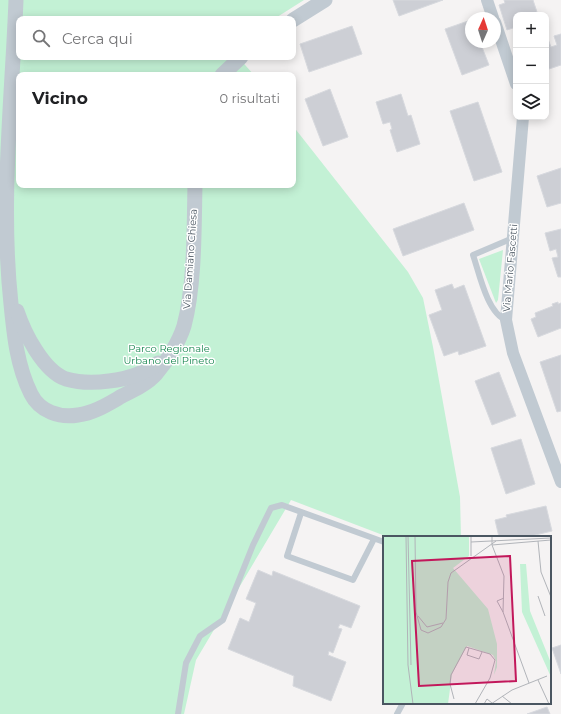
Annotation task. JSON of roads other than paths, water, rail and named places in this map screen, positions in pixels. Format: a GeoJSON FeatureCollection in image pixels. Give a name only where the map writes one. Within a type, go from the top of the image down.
{"type":"FeatureCollection","features":[{"type":"Feature","properties":{"kind":"street"},"geometry":{"type":"LineString","coordinates":[[9,291],[6,237],[6,198],[8,123],[16,0]]}},
{"type":"Feature","properties":{"kind":"street"},"geometry":{"type":"LineString","coordinates":[[296,18],[325,0]]}},
{"type":"Feature","properties":{"kind":"street"},"geometry":{"type":"LineString","coordinates":[[487,0],[491,12]]}},
{"type":"Feature","properties":{"kind":"street"},"geometry":{"type":"LineString","coordinates":[[501,40],[513,75]]}},
{"type":"Feature","properties":{"kind":"street"},"geometry":{"type":"LineString","coordinates":[[225,72],[238,60]]}},
{"type":"Feature","properties":{"kind":"street","name":"Via Mario Fascetti"},"geometry":{"type":"LineString","coordinates":[[522,120],[506,320],[513,354],[561,482]]}},
{"type":"Feature","properties":{"kind":"street","name":"Via Damiano Chiesa"},"geometry":{"type":"LineString","coordinates":[[9,291],[16,353],[31,395],[39,406],[52,414],[68,416],[88,414],[143,385],[156,374],[178,340],[187,309],[193,250],[195,188]]}},
{"type":"Feature","properties":{"kind":"street","name":"Via Damiano Chiesa"},"geometry":{"type":"LineString","coordinates":[[9,291],[22,327],[36,350],[47,365],[65,378],[82,382],[99,382],[129,377],[156,365],[169,353]]}},
{"type":"Feature","properties":{"kind":"lane"},"geometry":{"type":"LineString","coordinates":[[506,320],[498,317],[491,308],[472,255],[513,238]]}},
{"type":"Feature","properties":{"kind":"lane"},"geometry":{"type":"LineString","coordinates":[[178,714],[186,663],[200,636],[223,620],[253,545],[271,508],[282,506],[383,542]]}},
{"type":"Feature","properties":{"kind":"lane"},"geometry":{"type":"LineString","coordinates":[[301,513],[287,556],[354,580],[374,539]]}},
{"type":"Feature","properties":{"kind":"lane"},"geometry":{"type":"LineString","coordinates":[[397,714],[402,704]]}},
{"type":"Feature","properties":{"kind":"park label","name":"Parco Regionale Urbano del Pineto"},"geometry":{"type":"Point","coordinates":[169,354]}}]}
